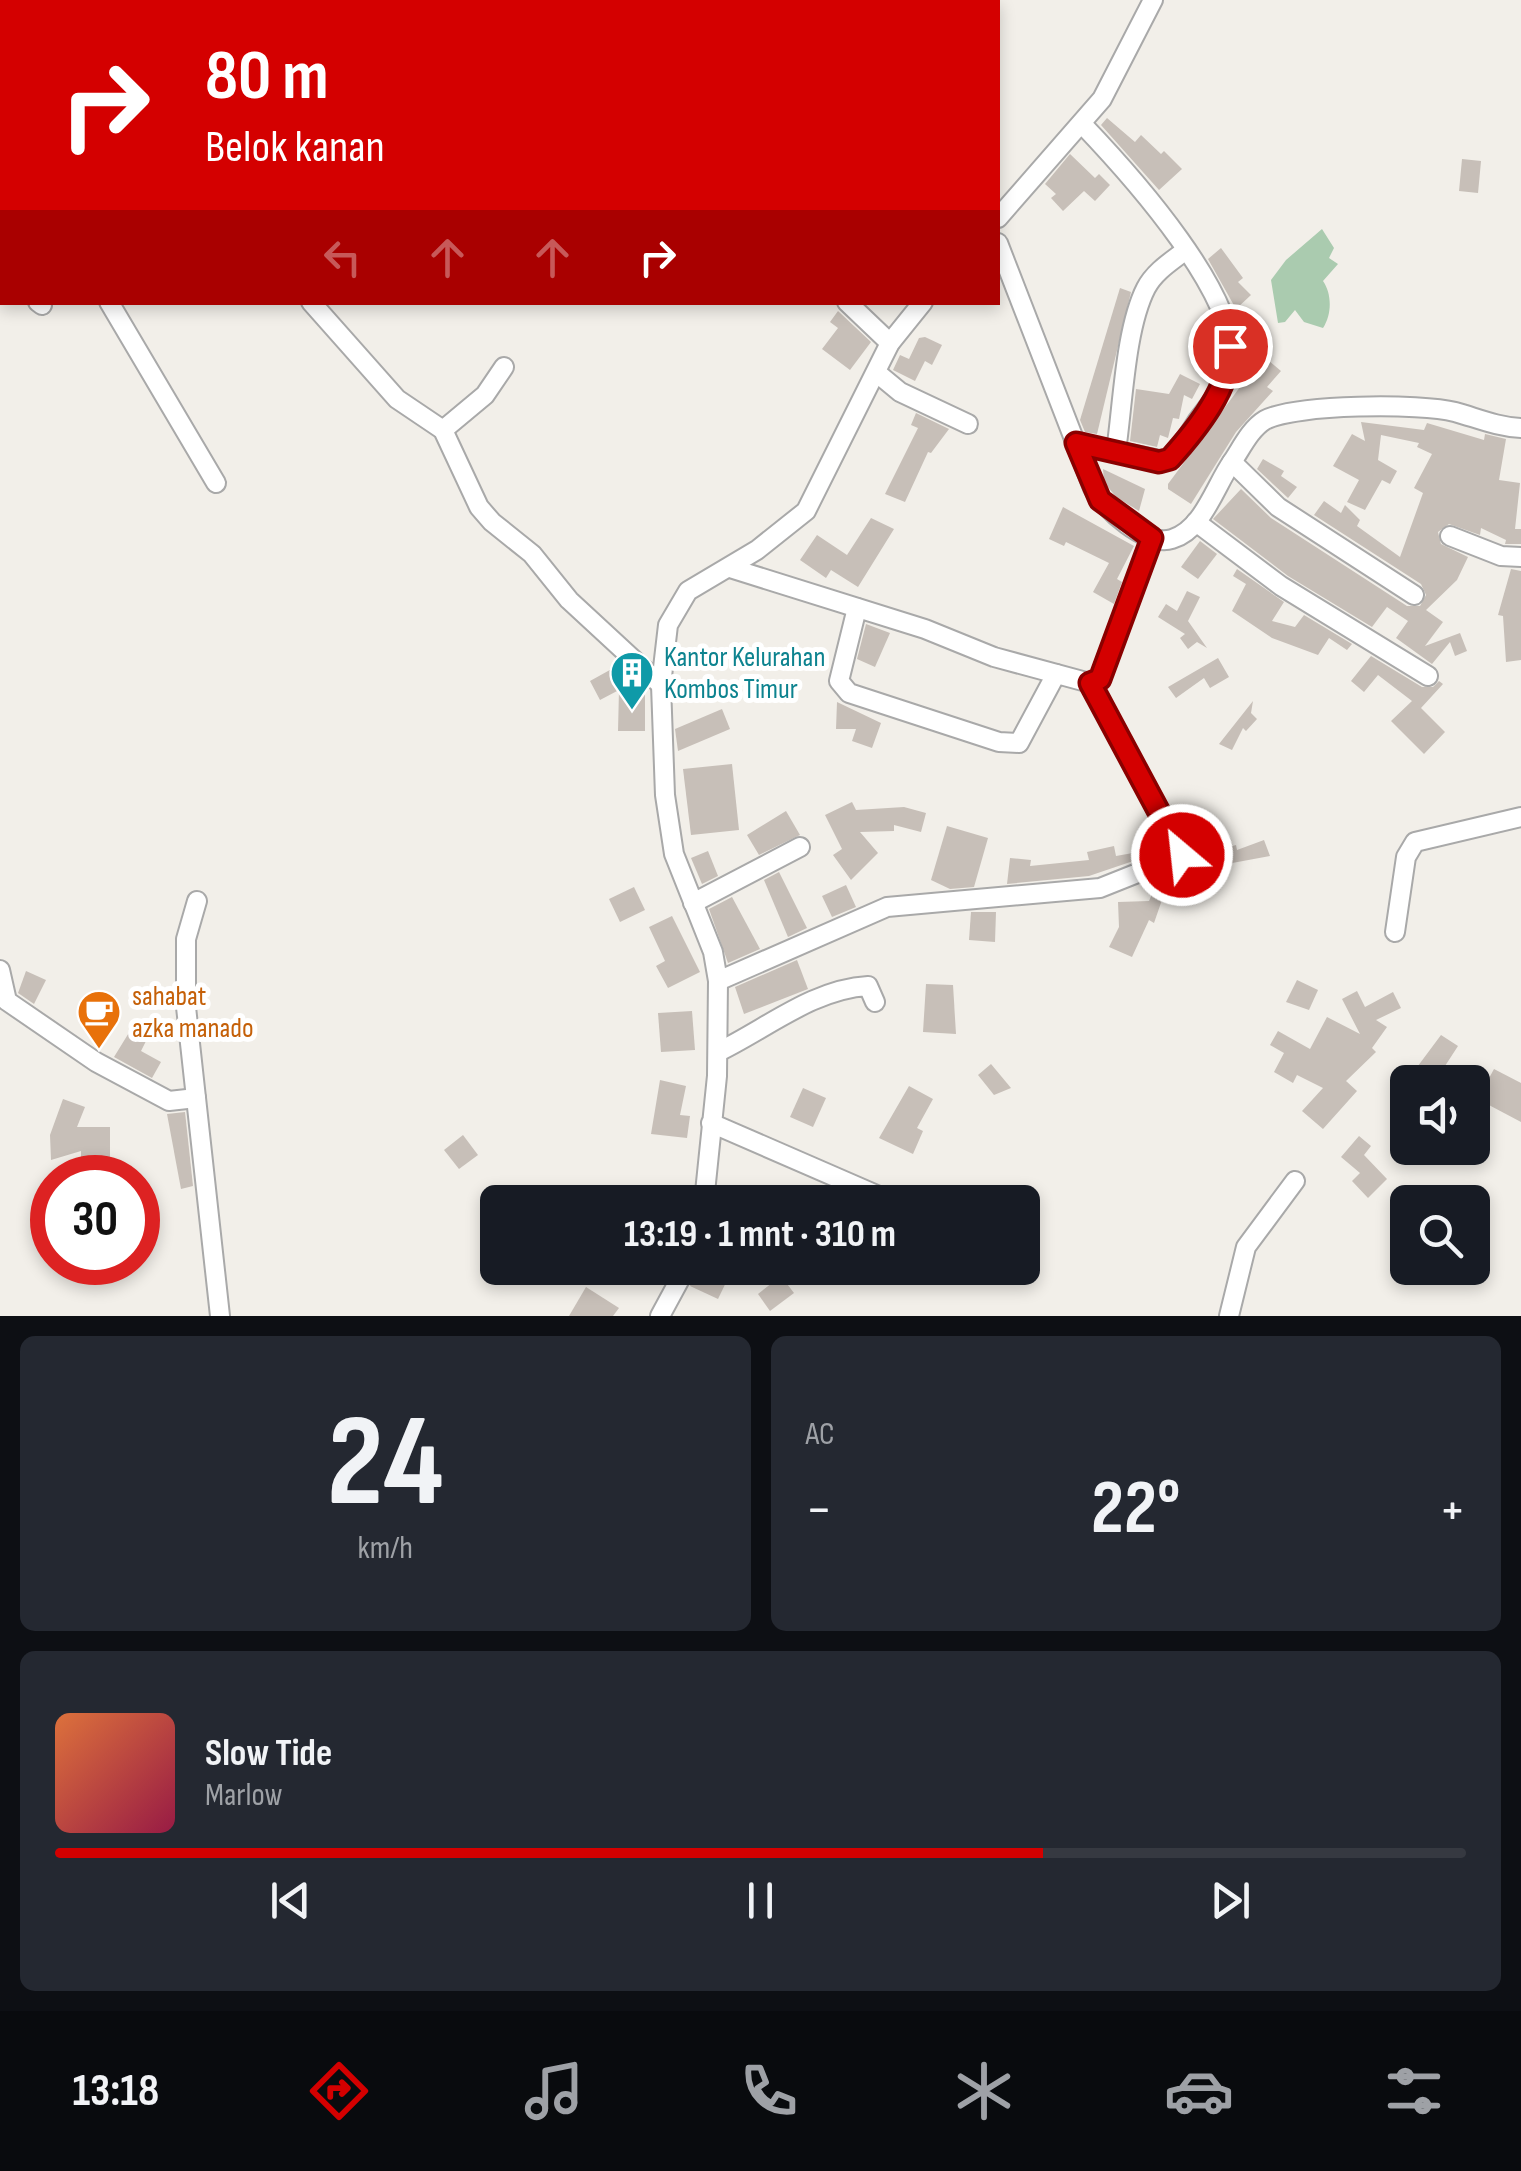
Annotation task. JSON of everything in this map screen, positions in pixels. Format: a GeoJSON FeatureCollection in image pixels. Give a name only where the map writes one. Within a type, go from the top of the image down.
{"type":"FeatureCollection","features":[{"type":"Feature","properties":{"kind":"street"},"geometry":{"type":"LineString","coordinates":[[1000,216],[1083,125],[1129,53],[1153,0]]}},
{"type":"Feature","properties":{"kind":"street"},"geometry":{"type":"LineString","coordinates":[[1076,443],[1159,462],[1170,459],[1223,384],[1231,365],[1222,316],[1186,250],[1142,188],[1083,125]]}},
{"type":"Feature","properties":{"kind":"street"},"geometry":{"type":"LineString","coordinates":[[1000,248],[1100,500],[1152,538],[1176,538],[1196,522],[1261,423],[1286,414],[1377,406],[1452,411],[1488,424],[1521,428]]}},
{"type":"Feature","properties":{"kind":"street"},"geometry":{"type":"LineString","coordinates":[[1116,451],[1134,331],[1146,288],[1158,271],[1186,250]]}},
{"type":"Feature","properties":{"kind":"street"},"geometry":{"type":"LineString","coordinates":[[111,305],[216,483]]}},
{"type":"Feature","properties":{"kind":"street"},"geometry":{"type":"LineString","coordinates":[[314,305],[397,399],[443,430],[479,506],[492,522],[532,554],[569,600],[661,686]]}},
{"type":"Feature","properties":{"kind":"street"},"geometry":{"type":"LineString","coordinates":[[850,305],[890,343]]}},
{"type":"Feature","properties":{"kind":"street"},"geometry":{"type":"LineString","coordinates":[[706,1185],[718,1052],[718,980],[713,952],[674,854],[665,794],[661,686],[668,625],[676,605],[703,579],[730,568],[806,510],[890,343],[921,305]]}},
{"type":"Feature","properties":{"kind":"street"},"geometry":{"type":"LineString","coordinates":[[443,430],[485,396],[504,368]]}},
{"type":"Feature","properties":{"kind":"street"},"geometry":{"type":"LineString","coordinates":[[877,373],[905,395],[968,424]]}},
{"type":"Feature","properties":{"kind":"street"},"geometry":{"type":"LineString","coordinates":[[1232,462],[1278,506],[1414,595]]}},
{"type":"Feature","properties":{"kind":"street"},"geometry":{"type":"LineString","coordinates":[[1196,522],[1281,586],[1428,676]]}},
{"type":"Feature","properties":{"kind":"street"},"geometry":{"type":"LineString","coordinates":[[1450,536],[1502,556],[1521,557]]}},
{"type":"Feature","properties":{"kind":"street"},"geometry":{"type":"LineString","coordinates":[[730,568],[857,608],[994,658],[1090,683],[1100,679],[1152,538]]}},
{"type":"Feature","properties":{"kind":"street"},"geometry":{"type":"LineString","coordinates":[[857,608],[841,659],[839,681],[848,693],[999,742],[1018,744],[1056,674]]}},
{"type":"Feature","properties":{"kind":"street"},"geometry":{"type":"LineString","coordinates":[[1090,683],[1182,855]]}},
{"type":"Feature","properties":{"kind":"street"},"geometry":{"type":"LineString","coordinates":[[1394,932],[1406,857],[1415,842],[1450,838],[1521,817]]}},
{"type":"Feature","properties":{"kind":"street"},"geometry":{"type":"LineString","coordinates":[[718,980],[887,906],[1100,888],[1218,841]]}},
{"type":"Feature","properties":{"kind":"street"},"geometry":{"type":"LineString","coordinates":[[693,903],[800,848]]}},
{"type":"Feature","properties":{"kind":"street"},"geometry":{"type":"LineString","coordinates":[[197,901],[186,939],[185,964],[220,1316]]}},
{"type":"Feature","properties":{"kind":"street"},"geometry":{"type":"LineString","coordinates":[[0,970],[6,1001],[53,1034],[170,1101],[196,1098]]}},
{"type":"Feature","properties":{"kind":"street"},"geometry":{"type":"LineString","coordinates":[[718,1052],[784,1014],[835,992],[868,986],[874,1002]]}},
{"type":"Feature","properties":{"kind":"street"},"geometry":{"type":"LineString","coordinates":[[712,1124],[853,1185]]}},
{"type":"Feature","properties":{"kind":"street"},"geometry":{"type":"LineString","coordinates":[[1229,1316],[1246,1246],[1295,1181]]}},
{"type":"Feature","properties":{"kind":"street"},"geometry":{"type":"LineString","coordinates":[[660,1316],[677,1285]]}},
{"type":"Feature","properties":{"kind":"green space"},"geometry":{"type":"Polygon","coordinates":[[[1322,229],[1334,248],[1329,258],[1338,264],[1323,281],[1329,298],[1326,322],[1323,328],[1304,322],[1295,310],[1285,322],[1278,323],[1271,280],[1286,260],[1322,229]]]}},
{"type":"Feature","properties":{"kind":"building"},"geometry":{"type":"Polygon","coordinates":[[[1107,118],[1135,142],[1141,135],[1182,169],[1159,190],[1101,125],[1107,118]]]}},
{"type":"Feature","properties":{"kind":"building"},"geometry":{"type":"Polygon","coordinates":[[[1070,154],[1095,178],[1099,174],[1110,185],[1095,201],[1084,191],[1063,211],[1051,198],[1056,194],[1045,184],[1070,154]]]}},
{"type":"Feature","properties":{"kind":"building"},"geometry":{"type":"Polygon","coordinates":[[[1462,159],[1481,161],[1478,193],[1459,191],[1462,159]]]}},
{"type":"Feature","properties":{"kind":"building"},"geometry":{"type":"Polygon","coordinates":[[[1221,248],[1243,278],[1238,282],[1251,295],[1236,309],[1208,259],[1221,248]]]}},
{"type":"Feature","properties":{"kind":"building"},"geometry":{"type":"Polygon","coordinates":[[[1120,288],[1131,292],[1097,434],[1085,432],[1080,420],[1120,288]]]}},
{"type":"Feature","properties":{"kind":"building"},"geometry":{"type":"Polygon","coordinates":[[[1245,307],[1269,337],[1250,355],[1243,347],[1245,334],[1236,316],[1245,307]]]}},
{"type":"Feature","properties":{"kind":"building"},"geometry":{"type":"Polygon","coordinates":[[[838,311],[871,342],[850,370],[822,349],[838,328],[830,322],[838,311]]]}},
{"type":"Feature","properties":{"kind":"building"},"geometry":{"type":"Polygon","coordinates":[[[919,338],[942,345],[932,365],[925,361],[915,381],[893,370],[900,355],[909,359],[919,338]]]}},
{"type":"Feature","properties":{"kind":"building"},"geometry":{"type":"Polygon","coordinates":[[[1263,356],[1281,371],[1267,387],[1273,391],[1236,432],[1191,504],[1168,489],[1168,484],[1263,356]]]}},
{"type":"Feature","properties":{"kind":"building"},"geometry":{"type":"Polygon","coordinates":[[[1180,374],[1200,384],[1192,399],[1184,395],[1179,419],[1173,418],[1168,438],[1160,435],[1157,447],[1130,441],[1136,389],[1169,394],[1180,374]]]}},
{"type":"Feature","properties":{"kind":"building"},"geometry":{"type":"Polygon","coordinates":[[[916,413],[949,429],[928,452],[905,502],[885,494],[918,428],[911,425],[916,413]]]}},
{"type":"Feature","properties":{"kind":"building"},"geometry":{"type":"Polygon","coordinates":[[[1361,422],[1424,430],[1427,423],[1484,440],[1485,434],[1506,439],[1499,480],[1520,483],[1515,529],[1521,529],[1521,544],[1505,544],[1506,540],[1481,528],[1480,535],[1449,524],[1438,532],[1441,544],[1468,557],[1457,580],[1426,610],[1443,622],[1425,646],[1460,633],[1467,651],[1455,656],[1450,642],[1432,664],[1396,638],[1408,621],[1387,607],[1372,627],[1288,576],[1213,519],[1241,489],[1271,518],[1407,606],[1420,606],[1426,595],[1421,584],[1314,515],[1324,501],[1341,513],[1345,505],[1360,520],[1357,526],[1400,557],[1423,493],[1414,488],[1432,454],[1417,447],[1419,443],[1381,435],[1378,460],[1397,471],[1390,484],[1382,480],[1365,510],[1347,502],[1359,480],[1333,466],[1352,434],[1365,441],[1361,422]]]}},
{"type":"Feature","properties":{"kind":"building"},"geometry":{"type":"Polygon","coordinates":[[[1263,459],[1284,471],[1281,476],[1297,487],[1288,498],[1257,469],[1263,459]]]}},
{"type":"Feature","properties":{"kind":"building"},"geometry":{"type":"Polygon","coordinates":[[[1103,469],[1145,489],[1139,511],[1116,497],[1104,482],[1103,469]]]}},
{"type":"Feature","properties":{"kind":"building"},"geometry":{"type":"Polygon","coordinates":[[[1063,507],[1134,546],[1117,579],[1122,582],[1114,604],[1093,592],[1109,563],[1066,542],[1064,546],[1049,539],[1063,507]]]}},
{"type":"Feature","properties":{"kind":"building"},"geometry":{"type":"Polygon","coordinates":[[[871,518],[894,529],[858,587],[831,570],[826,578],[800,560],[817,535],[847,555],[871,518]]]}},
{"type":"Feature","properties":{"kind":"building"},"geometry":{"type":"Polygon","coordinates":[[[1200,541],[1217,554],[1198,579],[1181,567],[1200,541]]]}},
{"type":"Feature","properties":{"kind":"building"},"geometry":{"type":"Polygon","coordinates":[[[1237,569],[1284,602],[1272,621],[1295,627],[1304,615],[1352,644],[1347,650],[1329,638],[1318,655],[1272,638],[1232,611],[1246,584],[1233,576],[1237,569]]]}},
{"type":"Feature","properties":{"kind":"building"},"geometry":{"type":"Polygon","coordinates":[[[1511,569],[1521,571],[1521,660],[1506,662],[1503,616],[1498,615],[1511,569]]]}},
{"type":"Feature","properties":{"kind":"building"},"geometry":{"type":"Polygon","coordinates":[[[1187,591],[1200,597],[1188,621],[1207,648],[1197,642],[1188,649],[1180,638],[1185,634],[1158,617],[1166,604],[1177,611],[1187,591]]]}},
{"type":"Feature","properties":{"kind":"building"},"geometry":{"type":"Polygon","coordinates":[[[866,624],[890,633],[875,667],[857,659],[866,624]]]}},
{"type":"Feature","properties":{"kind":"building"},"geometry":{"type":"Polygon","coordinates":[[[1371,656],[1422,687],[1433,687],[1439,681],[1443,684],[1421,708],[1445,732],[1424,754],[1391,721],[1412,701],[1378,675],[1364,692],[1351,681],[1371,656]]]}},
{"type":"Feature","properties":{"kind":"building"},"geometry":{"type":"Polygon","coordinates":[[[1218,658],[1229,677],[1210,688],[1204,678],[1176,698],[1168,687],[1218,658]]]}},
{"type":"Feature","properties":{"kind":"building"},"geometry":{"type":"Polygon","coordinates":[[[617,666],[631,692],[645,692],[645,731],[618,731],[619,690],[600,700],[590,681],[617,666]]]}},
{"type":"Feature","properties":{"kind":"building"},"geometry":{"type":"Polygon","coordinates":[[[1253,701],[1251,713],[1257,719],[1246,731],[1243,728],[1232,750],[1219,744],[1253,701]]]}},
{"type":"Feature","properties":{"kind":"building"},"geometry":{"type":"Polygon","coordinates":[[[837,702],[881,723],[872,748],[852,741],[856,729],[836,729],[837,702]]]}},
{"type":"Feature","properties":{"kind":"building"},"geometry":{"type":"Polygon","coordinates":[[[722,709],[730,729],[678,751],[675,729],[722,709]]]}},
{"type":"Feature","properties":{"kind":"building"},"geometry":{"type":"Polygon","coordinates":[[[732,764],[739,830],[691,835],[683,769],[732,764]]]}},
{"type":"Feature","properties":{"kind":"building"},"geometry":{"type":"Polygon","coordinates":[[[852,802],[856,810],[904,807],[926,813],[921,832],[894,825],[894,831],[860,832],[878,853],[851,880],[833,855],[842,849],[825,815],[852,802]]]}},
{"type":"Feature","properties":{"kind":"building"},"geometry":{"type":"Polygon","coordinates":[[[786,811],[800,835],[759,855],[747,835],[786,811]]]}},
{"type":"Feature","properties":{"kind":"building"},"geometry":{"type":"Polygon","coordinates":[[[947,826],[988,838],[974,887],[950,889],[931,880],[947,826]]]}},
{"type":"Feature","properties":{"kind":"building"},"geometry":{"type":"Polygon","coordinates":[[[1264,840],[1270,856],[1216,866],[1214,856],[1229,847],[1236,845],[1237,850],[1264,840]]]}},
{"type":"Feature","properties":{"kind":"building"},"geometry":{"type":"Polygon","coordinates":[[[1114,846],[1116,856],[1144,851],[1145,857],[1089,876],[1007,884],[1010,858],[1031,860],[1030,866],[1089,860],[1087,852],[1114,846]]]}},
{"type":"Feature","properties":{"kind":"building"},"geometry":{"type":"Polygon","coordinates":[[[708,851],[718,876],[702,884],[691,858],[708,851]]]}},
{"type":"Feature","properties":{"kind":"building"},"geometry":{"type":"Polygon","coordinates":[[[779,872],[807,928],[788,937],[764,880],[779,872]]]}},
{"type":"Feature","properties":{"kind":"building"},"geometry":{"type":"Polygon","coordinates":[[[846,885],[856,907],[832,917],[822,896],[846,885]]]}},
{"type":"Feature","properties":{"kind":"building"},"geometry":{"type":"Polygon","coordinates":[[[634,887],[645,910],[620,922],[609,899],[634,887]]]}},
{"type":"Feature","properties":{"kind":"building"},"geometry":{"type":"Polygon","coordinates":[[[1152,894],[1163,897],[1154,923],[1149,920],[1132,957],[1109,947],[1119,927],[1118,902],[1149,901],[1152,894]]]}},
{"type":"Feature","properties":{"kind":"building"},"geometry":{"type":"Polygon","coordinates":[[[732,897],[760,949],[728,963],[709,909],[732,897]]]}},
{"type":"Feature","properties":{"kind":"building"},"geometry":{"type":"Polygon","coordinates":[[[971,912],[996,912],[995,942],[969,940],[971,912]]]}},
{"type":"Feature","properties":{"kind":"building"},"geometry":{"type":"Polygon","coordinates":[[[672,916],[700,972],[668,988],[656,966],[665,961],[649,927],[672,916]]]}},
{"type":"Feature","properties":{"kind":"building"},"geometry":{"type":"Polygon","coordinates":[[[797,960],[808,989],[744,1014],[735,987],[797,960]]]}},
{"type":"Feature","properties":{"kind":"building"},"geometry":{"type":"Polygon","coordinates":[[[26,971],[46,980],[34,1004],[18,993],[26,971]]]}},
{"type":"Feature","properties":{"kind":"building"},"geometry":{"type":"Polygon","coordinates":[[[1297,980],[1318,990],[1309,1010],[1286,1002],[1297,980]]]}},
{"type":"Feature","properties":{"kind":"building"},"geometry":{"type":"Polygon","coordinates":[[[926,984],[953,985],[956,1034],[923,1032],[926,984]]]}},
{"type":"Feature","properties":{"kind":"building"},"geometry":{"type":"Polygon","coordinates":[[[1357,991],[1365,1007],[1393,992],[1401,1008],[1376,1020],[1387,1027],[1372,1048],[1376,1052],[1346,1081],[1357,1091],[1323,1129],[1302,1111],[1323,1088],[1297,1075],[1293,1083],[1274,1072],[1284,1053],[1270,1045],[1278,1031],[1310,1049],[1327,1017],[1360,1034],[1342,999],[1357,991]]]}},
{"type":"Feature","properties":{"kind":"building"},"geometry":{"type":"Polygon","coordinates":[[[692,1011],[695,1050],[661,1052],[658,1013],[692,1011]]]}},
{"type":"Feature","properties":{"kind":"building"},"geometry":{"type":"Polygon","coordinates":[[[130,1031],[146,1041],[141,1051],[161,1062],[152,1078],[114,1057],[130,1031]]]}},
{"type":"Feature","properties":{"kind":"building"},"geometry":{"type":"Polygon","coordinates":[[[1441,1035],[1458,1046],[1446,1065],[1419,1065],[1441,1035]]]}},
{"type":"Feature","properties":{"kind":"building"},"geometry":{"type":"Polygon","coordinates":[[[991,1064],[1011,1088],[994,1095],[978,1075],[991,1064]]]}},
{"type":"Feature","properties":{"kind":"building"},"geometry":{"type":"Polygon","coordinates":[[[1494,1069],[1521,1083],[1521,1122],[1490,1106],[1490,1076],[1494,1069]]]}},
{"type":"Feature","properties":{"kind":"building"},"geometry":{"type":"Polygon","coordinates":[[[660,1080],[686,1086],[680,1115],[690,1116],[687,1138],[651,1134],[660,1080]]]}},
{"type":"Feature","properties":{"kind":"building"},"geometry":{"type":"Polygon","coordinates":[[[909,1086],[933,1099],[917,1128],[923,1131],[913,1154],[879,1138],[909,1086]]]}},
{"type":"Feature","properties":{"kind":"building"},"geometry":{"type":"Polygon","coordinates":[[[803,1088],[826,1098],[813,1127],[790,1117],[803,1088]]]}},
{"type":"Feature","properties":{"kind":"building"},"geometry":{"type":"Polygon","coordinates":[[[63,1099],[85,1107],[77,1127],[110,1127],[110,1155],[81,1155],[81,1151],[51,1155],[50,1135],[63,1099]]]}},
{"type":"Feature","properties":{"kind":"building"},"geometry":{"type":"Polygon","coordinates":[[[185,1112],[193,1186],[181,1189],[167,1114],[185,1112]]]}},
{"type":"Feature","properties":{"kind":"building"},"geometry":{"type":"Polygon","coordinates":[[[463,1135],[478,1155],[459,1169],[444,1150],[463,1135]]]}},
{"type":"Feature","properties":{"kind":"building"},"geometry":{"type":"Polygon","coordinates":[[[1359,1136],[1371,1146],[1364,1155],[1387,1179],[1368,1198],[1352,1181],[1360,1173],[1341,1157],[1359,1136]]]}},
{"type":"Feature","properties":{"kind":"building"},"geometry":{"type":"Polygon","coordinates":[[[690,1285],[725,1285],[718,1299],[690,1285]]]}},
{"type":"Feature","properties":{"kind":"building"},"geometry":{"type":"Polygon","coordinates":[[[770,1285],[788,1285],[794,1293],[770,1311],[758,1294],[770,1285]]]}},
{"type":"Feature","properties":{"kind":"building"},"geometry":{"type":"Polygon","coordinates":[[[586,1287],[619,1308],[613,1316],[569,1316],[586,1287]]]}},
{"type":"Feature","properties":{"kind":"place","name":"Kantor Kelurahan Kombos Timur"},"geometry":{"type":"Point","coordinates":[632,711]}},
{"type":"Feature","properties":{"kind":"place","name":"sahabat azka manado"},"geometry":{"type":"Point","coordinates":[99,1050]}},
{"type":"Feature","properties":{"kind":"route"},"geometry":{"type":"LineString","coordinates":[[1182,855],[1090,683],[1100,679],[1152,538],[1100,500],[1076,443],[1166,462],[1223,384],[1231,365],[1230,346]]}}]}
